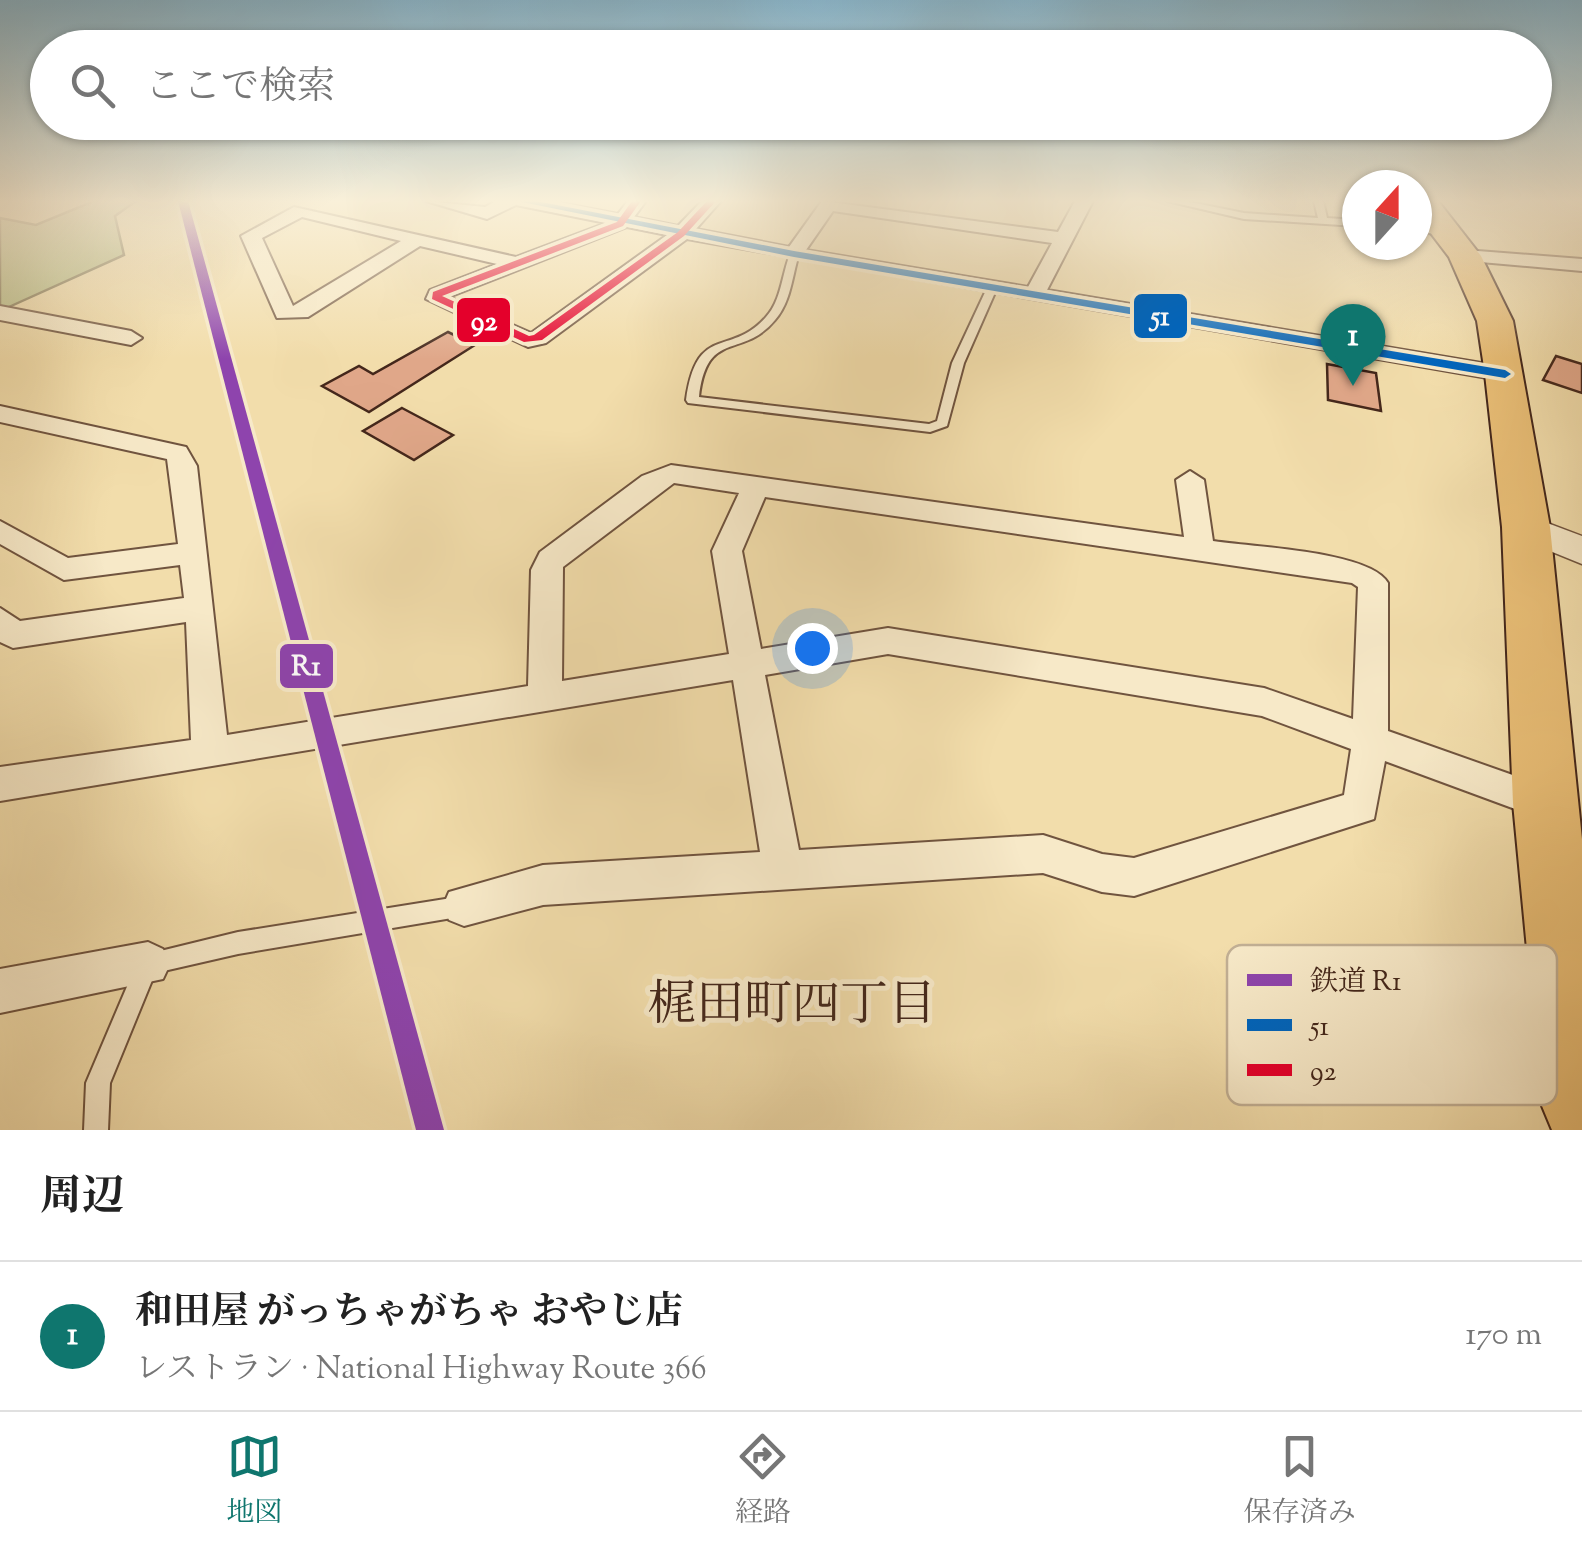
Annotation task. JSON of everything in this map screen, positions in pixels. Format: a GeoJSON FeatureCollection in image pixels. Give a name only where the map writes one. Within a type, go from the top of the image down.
{"type":"FeatureCollection","features":[{"type":"Feature","properties":{"kind":"highway"},"geometry":{"type":"LineString","coordinates":[[1453,254],[1495,321],[1505,374],[1526,527],[1545,803],[1571,945],[1582,1106]]}},
{"type":"Feature","properties":{"kind":"street"},"geometry":{"type":"LineString","coordinates":[[259,254],[285,313],[300,312],[393,254]]}},
{"type":"Feature","properties":{"kind":"street"},"geometry":{"type":"LineString","coordinates":[[478,254],[517,263]]}},
{"type":"Feature","properties":{"kind":"street"},"geometry":{"type":"LineString","coordinates":[[541,254],[436,294],[437,299],[528,340],[538,338],[653,254]]}},
{"type":"Feature","properties":{"kind":"street"},"geometry":{"type":"LineString","coordinates":[[794,254],[1505,374]]}},
{"type":"Feature","properties":{"kind":"street"},"geometry":{"type":"LineString","coordinates":[[1034,295],[1057,254]]}},
{"type":"Feature","properties":{"kind":"street"},"geometry":{"type":"LineString","coordinates":[[1537,254],[1582,265]]}},
{"type":"Feature","properties":{"kind":"street"},"geometry":{"type":"LineString","coordinates":[[0,314],[131,338]]}},
{"type":"Feature","properties":{"kind":"street"},"geometry":{"type":"LineString","coordinates":[[0,414],[178,453],[184,466],[194,552],[210,751]]}},
{"type":"Feature","properties":{"kind":"street"},"geometry":{"type":"LineString","coordinates":[[464,906],[543,885],[1043,854],[1102,873],[1134,877],[1361,807],[1370,740],[1373,584],[1360,573],[671,474],[652,482],[551,560],[546,570],[545,698]]}},
{"type":"Feature","properties":{"kind":"street"},"geometry":{"type":"LineString","coordinates":[[1190,480],[1200,550]]}},
{"type":"Feature","properties":{"kind":"street"},"geometry":{"type":"LineString","coordinates":[[756,486],[727,551],[783,870]]}},
{"type":"Feature","properties":{"kind":"street"},"geometry":{"type":"LineString","coordinates":[[1526,527],[1582,552]]}},
{"type":"Feature","properties":{"kind":"street"},"geometry":{"type":"LineString","coordinates":[[0,530],[64,570],[194,552]]}},
{"type":"Feature","properties":{"kind":"street"},"geometry":{"type":"LineString","coordinates":[[0,620],[13,634],[200,608]]}},
{"type":"Feature","properties":{"kind":"street"},"geometry":{"type":"LineString","coordinates":[[0,784],[250,747],[888,640],[1264,702],[1545,803]]}},
{"type":"Feature","properties":{"kind":"street"},"geometry":{"type":"LineString","coordinates":[[0,992],[148,964]]}},
{"type":"Feature","properties":{"kind":"lane"},"geometry":{"type":"LineString","coordinates":[[794,254],[781,305],[766,324],[722,344],[702,359],[693,374],[692,400],[930,428],[943,424],[958,363],[992,288]]}},
{"type":"Feature","properties":{"kind":"lane"},"geometry":{"type":"LineString","coordinates":[[96,1130],[98,1083],[148,964],[238,943],[464,906]]}},
{"type":"Feature","properties":{"kind":"green space"},"geometry":{"type":"Polygon","coordinates":[[[0,254],[124,254],[124,255],[0,311],[0,254]]]}},
{"type":"Feature","properties":{"kind":"building"},"geometry":{"type":"Polygon","coordinates":[[[448,332],[475,345],[369,412],[322,386],[359,366],[373,374],[448,332]]]}},
{"type":"Feature","properties":{"kind":"building"},"geometry":{"type":"Polygon","coordinates":[[[1556,356],[1582,364],[1582,393],[1543,380],[1556,356]]]}},
{"type":"Feature","properties":{"kind":"building"},"geometry":{"type":"Polygon","coordinates":[[[1327,364],[1376,373],[1381,411],[1328,400],[1327,364]]]}},
{"type":"Feature","properties":{"kind":"building"},"geometry":{"type":"Polygon","coordinates":[[[402,408],[453,435],[414,460],[363,431],[402,408]]]}},
{"type":"Feature","properties":{"kind":"rail line","name":"R1"},"geometry":{"type":"LineString","coordinates":[[197,254],[430,1130]]}},
{"type":"Feature","properties":{"kind":"transit line","name":"92"},"geometry":{"type":"LineString","coordinates":[[542,254],[437,294],[437,299],[528,340],[538,338],[654,254]]}},
{"type":"Feature","properties":{"kind":"transit line","name":"51"},"geometry":{"type":"LineString","coordinates":[[793,254],[1505,374]]}},
{"type":"Feature","properties":{"kind":"place","name":"和田屋 がっちゃがちゃ おやじ店"},"geometry":{"type":"Point","coordinates":[1353,386]}},
{"type":"Feature","properties":{"kind":"district","name":"梶田町四丁目"},"geometry":{"type":"Point","coordinates":[792,1002]}}]}
